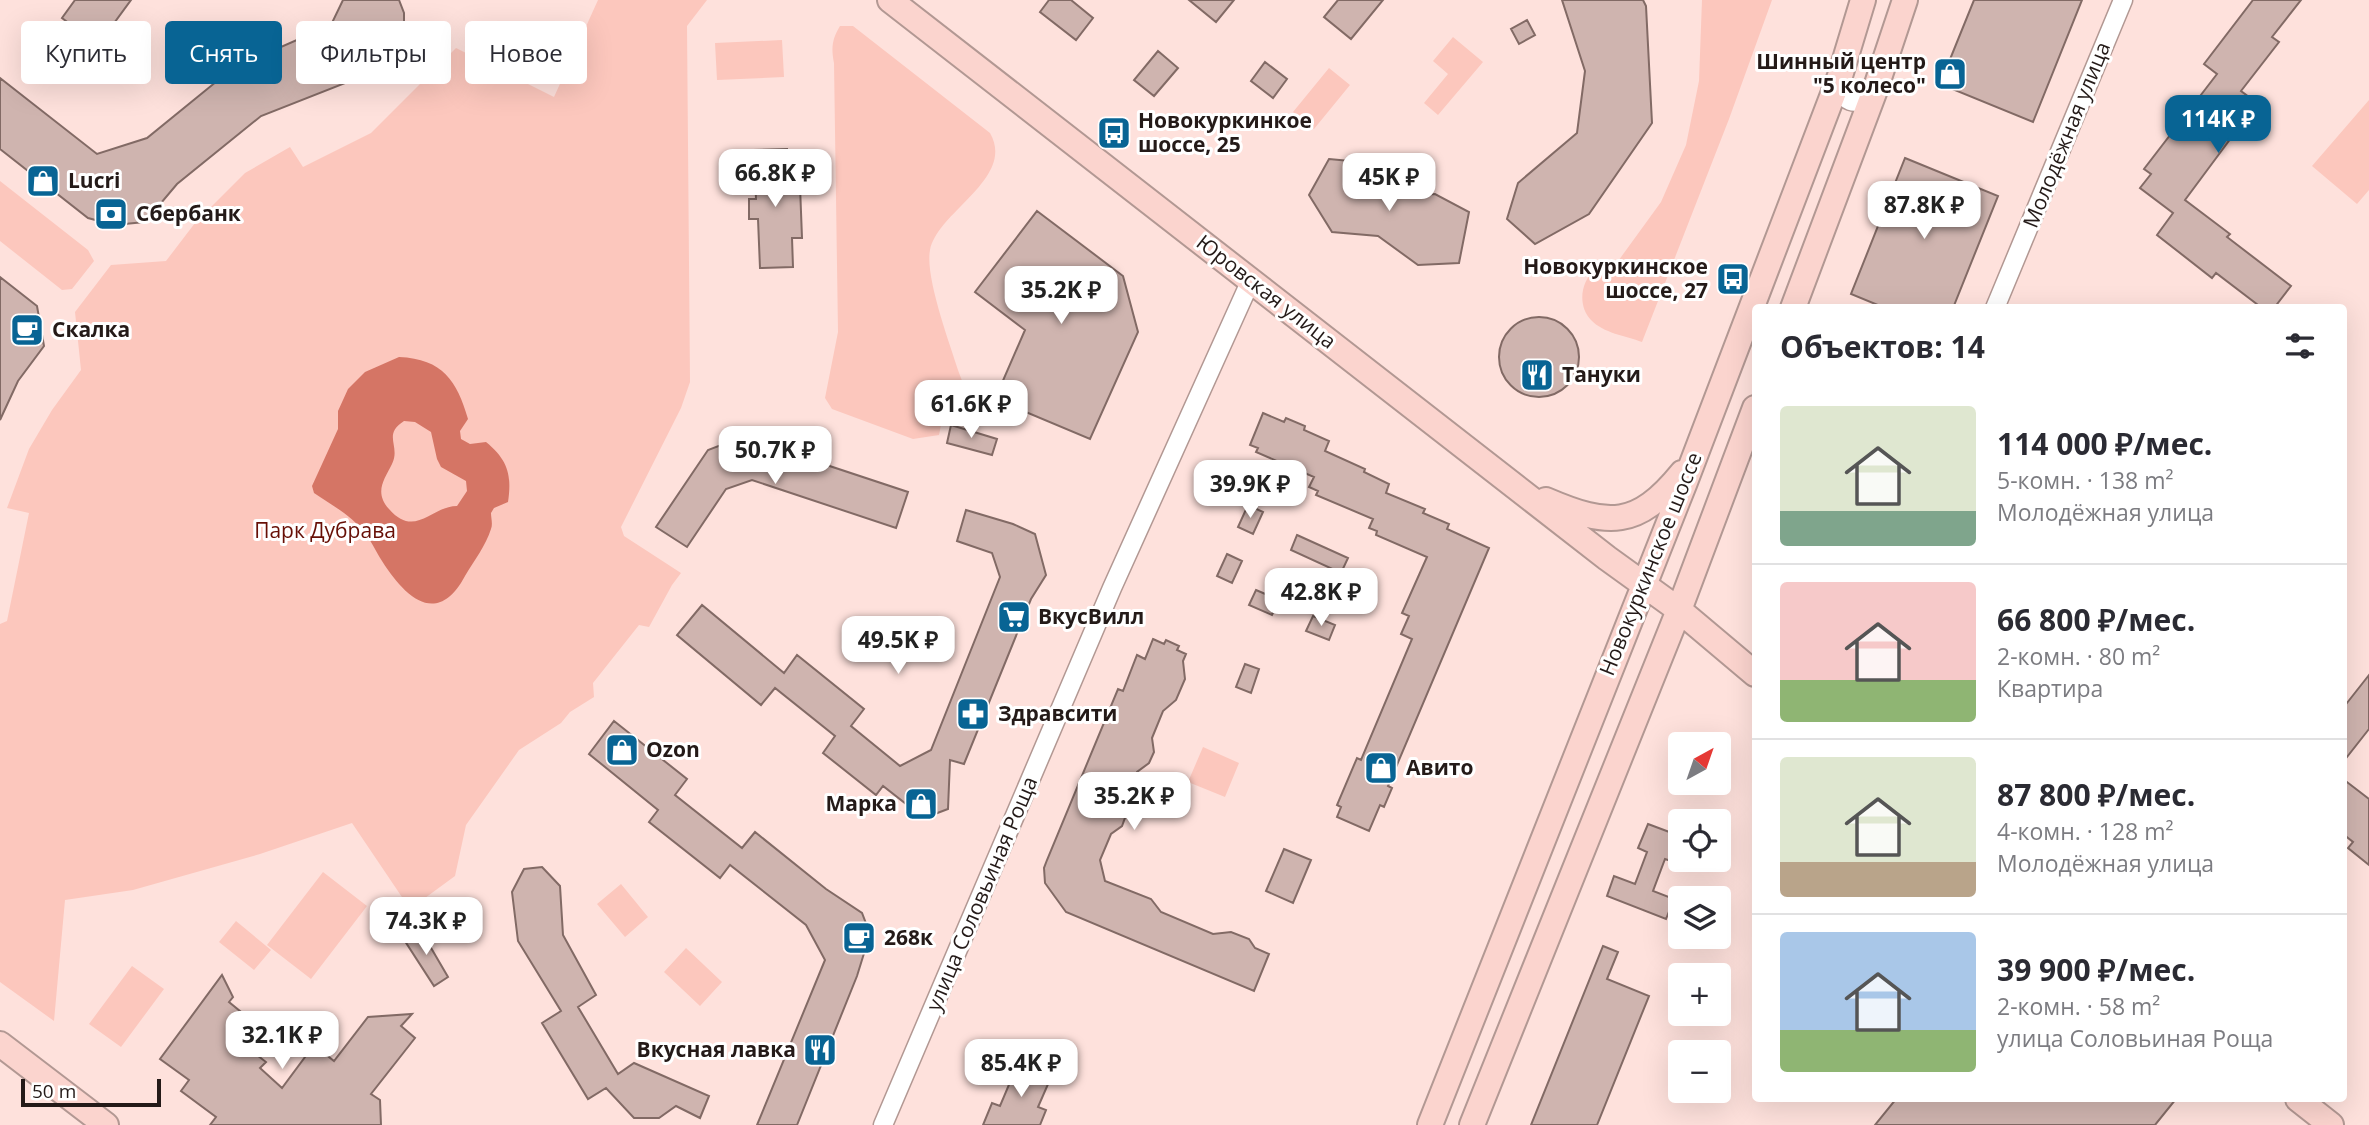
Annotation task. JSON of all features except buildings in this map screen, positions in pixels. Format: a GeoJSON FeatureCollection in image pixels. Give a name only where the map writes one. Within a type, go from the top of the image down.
{"type":"FeatureCollection","features":[{"type":"Feature","properties":{"kind":"main road","name":"Юровская улица"},"geometry":{"type":"LineString","coordinates":[[890,0],[1679,610],[1752,671]]}},
{"type":"Feature","properties":{"kind":"main road","name":"Новокуркинское шоссе"},"geometry":{"type":"LineString","coordinates":[[1753,304],[1840,76],[1863,0]]}},
{"type":"Feature","properties":{"kind":"main road"},"geometry":{"type":"LineString","coordinates":[[1795,304],[1875,90],[1905,0]]}},
{"type":"Feature","properties":{"kind":"main road","name":"Новокуркинское шоссе"},"geometry":{"type":"LineString","coordinates":[[1430,1125],[1752,306]]}},
{"type":"Feature","properties":{"kind":"main road","name":"Новокуркинское шоссе"},"geometry":{"type":"LineString","coordinates":[[1472,1125],[1679,610],[1752,416]]}},
{"type":"Feature","properties":{"kind":"main road"},"geometry":{"type":"LineString","coordinates":[[1518,488],[1586,515],[1611,519],[1625,517],[1654,504],[1692,462]]}},
{"type":"Feature","properties":{"kind":"main road"},"geometry":{"type":"LineString","coordinates":[[0,1044],[106,1125]]}},
{"type":"Feature","properties":{"kind":"main road"},"geometry":{"type":"LineString","coordinates":[[2302,1102],[2332,1125]]}},
{"type":"Feature","properties":{"kind":"street","name":"Молодёжная улица"},"geometry":{"type":"LineString","coordinates":[[1997,304],[2123,0]]}},
{"type":"Feature","properties":{"kind":"street"},"geometry":{"type":"LineString","coordinates":[[1840,76],[1840,89],[1844,97],[1851,102],[1867,99],[1875,90]]}},
{"type":"Feature","properties":{"kind":"street","name":"улица Соловьиная Роща"},"geometry":{"type":"LineString","coordinates":[[883,1125],[1108,597],[1251,280]]}},
{"type":"Feature","properties":{"kind":"green space","name":"Парк Дубрава"},"geometry":{"type":"Polygon","coordinates":[[[598,0],[707,0],[687,26],[690,382],[681,408],[621,527],[624,536],[681,573],[649,627],[639,625],[593,683],[594,697],[570,712],[561,723],[519,750],[466,825],[455,876],[410,909],[352,823],[260,854],[133,890],[65,900],[54,1021],[0,982],[0,624],[7,621],[29,513],[7,508],[29,449],[52,410],[81,370],[75,312],[111,265],[166,261],[195,223],[245,173],[290,147],[303,167],[371,133],[420,84],[451,84],[451,53],[456,48],[465,52],[465,84],[528,84],[554,97],[560,84],[587,84],[587,24],[598,0]]]}},
{"type":"Feature","properties":{"kind":"green space"},"geometry":{"type":"Polygon","coordinates":[[[1702,0],[1772,0],[1642,342],[1608,331],[1591,320],[1584,307],[1582,294],[1590,275],[1599,267],[1616,264],[1661,202],[1686,145],[1699,81],[1702,0]]]}},
{"type":"Feature","properties":{"kind":"green space"},"geometry":{"type":"Polygon","coordinates":[[[840,26],[853,26],[990,133],[995,149],[993,165],[985,180],[946,222],[930,250],[929,262],[934,292],[968,400],[967,411],[942,420],[939,435],[913,439],[832,409],[825,398],[838,332],[832,48],[840,26]]]}},
{"type":"Feature","properties":{"kind":"green space"},"geometry":{"type":"Polygon","coordinates":[[[1453,37],[1483,62],[1438,115],[1424,103],[1448,74],[1433,61],[1453,37]]]}},
{"type":"Feature","properties":{"kind":"green space"},"geometry":{"type":"Polygon","coordinates":[[[782,40],[784,77],[717,80],[715,43],[782,40]]]}},
{"type":"Feature","properties":{"kind":"green space"},"geometry":{"type":"Polygon","coordinates":[[[1329,68],[1350,85],[1314,129],[1293,112],[1329,68]]]}},
{"type":"Feature","properties":{"kind":"green space"},"geometry":{"type":"Polygon","coordinates":[[[2369,100],[2369,190],[2357,204],[2312,166],[2369,100]]]}},
{"type":"Feature","properties":{"kind":"green space"},"geometry":{"type":"Polygon","coordinates":[[[0,181],[88,250],[94,261],[72,289],[62,290],[0,241],[0,181]]]}},
{"type":"Feature","properties":{"kind":"green space"},"geometry":{"type":"Polygon","coordinates":[[[1203,747],[1239,763],[1225,797],[1188,782],[1203,747]]]}},
{"type":"Feature","properties":{"kind":"green space"},"geometry":{"type":"Polygon","coordinates":[[[323,872],[367,906],[311,979],[267,945],[323,872]]]}},
{"type":"Feature","properties":{"kind":"green space"},"geometry":{"type":"Polygon","coordinates":[[[621,884],[648,917],[625,937],[597,904],[621,884]]]}},
{"type":"Feature","properties":{"kind":"green space"},"geometry":{"type":"Polygon","coordinates":[[[236,921],[271,950],[254,970],[219,942],[236,921]]]}},
{"type":"Feature","properties":{"kind":"green space"},"geometry":{"type":"Polygon","coordinates":[[[686,948],[722,982],[700,1006],[664,972],[686,948]]]}},
{"type":"Feature","properties":{"kind":"green space"},"geometry":{"type":"Polygon","coordinates":[[[132,966],[164,989],[121,1047],[89,1024],[132,966]]]}},
{"type":"Feature","properties":{"kind":"shaded area"},"geometry":{"type":"Polygon","coordinates":[[[399,357],[427,362],[437,367],[453,383],[464,406],[468,419],[460,431],[461,439],[470,444],[486,442],[499,455],[507,469],[508,502],[494,508],[491,513],[492,527],[483,547],[454,592],[443,601],[432,604],[411,595],[391,574],[360,527],[314,493],[312,486],[338,429],[338,411],[348,389],[365,372],[399,357]],[[404,421],[394,431],[394,458],[381,492],[389,509],[407,521],[423,519],[448,507],[457,506],[467,491],[466,481],[441,467],[431,432],[415,422],[404,421]]]}},
{"type":"Feature","properties":{"kind":"place","name":"Шинный центр \"5 колесо\""},"geometry":{"type":"Point","coordinates":[1950,74]}},
{"type":"Feature","properties":{"kind":"place","name":"Новокуркинкое шоссе, 25"},"geometry":{"type":"Point","coordinates":[1114,133]}},
{"type":"Feature","properties":{"kind":"place","name":"Lucri"},"geometry":{"type":"Point","coordinates":[43,181]}},
{"type":"Feature","properties":{"kind":"place","name":"Сбербанк"},"geometry":{"type":"Point","coordinates":[111,214]}},
{"type":"Feature","properties":{"kind":"place","name":"Новокуркинское шоссе, 27"},"geometry":{"type":"Point","coordinates":[1733,279]}},
{"type":"Feature","properties":{"kind":"place","name":"Скалка"},"geometry":{"type":"Point","coordinates":[27,330]}},
{"type":"Feature","properties":{"kind":"place","name":"Тануки"},"geometry":{"type":"Point","coordinates":[1537,375]}},
{"type":"Feature","properties":{"kind":"place","name":"ВкусВилл"},"geometry":{"type":"Point","coordinates":[1014,617]}},
{"type":"Feature","properties":{"kind":"place","name":"Здравсити"},"geometry":{"type":"Point","coordinates":[973,714]}},
{"type":"Feature","properties":{"kind":"place","name":"Ozon"},"geometry":{"type":"Point","coordinates":[622,750]}},
{"type":"Feature","properties":{"kind":"place","name":"Авито"},"geometry":{"type":"Point","coordinates":[1381,768]}},
{"type":"Feature","properties":{"kind":"place","name":"Марка"},"geometry":{"type":"Point","coordinates":[921,804]}},
{"type":"Feature","properties":{"kind":"place","name":"268к"},"geometry":{"type":"Point","coordinates":[859,938]}},
{"type":"Feature","properties":{"kind":"place","name":"Вкусная лавка"},"geometry":{"type":"Point","coordinates":[820,1050]}}]}
